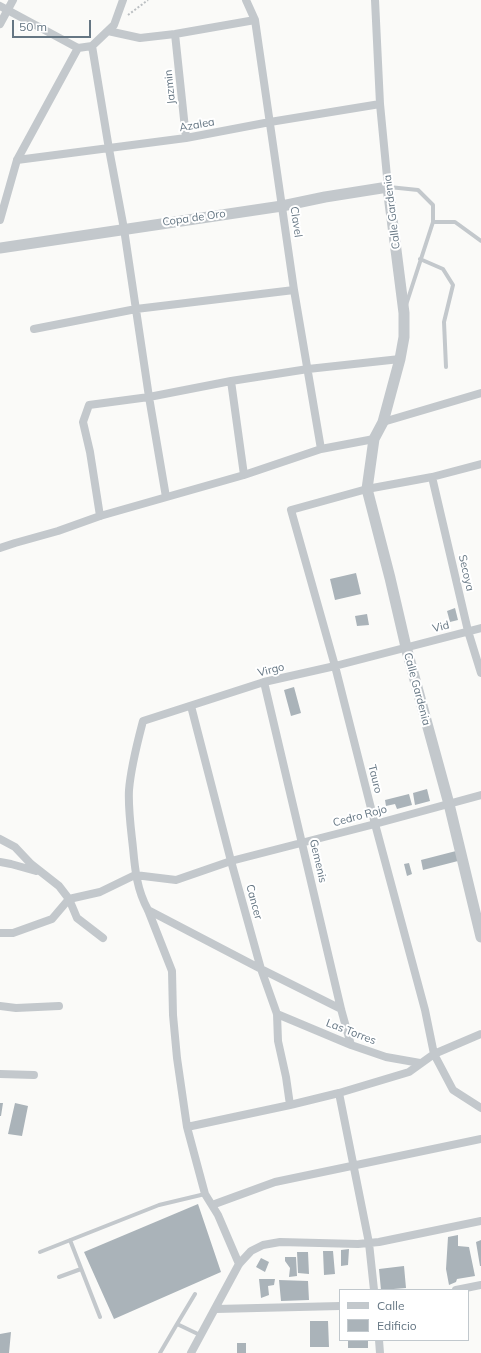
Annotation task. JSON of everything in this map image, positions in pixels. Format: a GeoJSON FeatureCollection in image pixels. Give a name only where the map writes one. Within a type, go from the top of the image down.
{"type":"FeatureCollection","features":[{"type":"Feature","properties":{"kind":"street"},"geometry":{"type":"LineString","coordinates":[[0,24],[4,8],[13,0]]}},
{"type":"Feature","properties":{"kind":"street"},"geometry":{"type":"LineString","coordinates":[[4,8],[78,48],[92,46],[114,25],[122,0]]}},
{"type":"Feature","properties":{"kind":"street","name":"Clavel"},"geometry":{"type":"LineString","coordinates":[[246,0],[256,20],[294,290],[321,449]]}},
{"type":"Feature","properties":{"kind":"street","name":"Calle Gardenia"},"geometry":{"type":"LineString","coordinates":[[375,0],[380,104],[388,187],[404,313],[404,337],[400,360],[383,422],[374,439],[367,489],[406,647],[449,804],[481,938]]}},
{"type":"Feature","properties":{"kind":"street"},"geometry":{"type":"LineString","coordinates":[[108,31],[140,38],[175,34],[256,20]]}},
{"type":"Feature","properties":{"kind":"street","name":"Jazmin"},"geometry":{"type":"LineString","coordinates":[[175,34],[186,138]]}},
{"type":"Feature","properties":{"kind":"street"},"geometry":{"type":"LineString","coordinates":[[92,46],[124,228],[149,397],[166,497]]}},
{"type":"Feature","properties":{"kind":"street"},"geometry":{"type":"LineString","coordinates":[[0,220],[17,160],[78,48]]}},
{"type":"Feature","properties":{"kind":"street","name":"Azalea"},"geometry":{"type":"LineString","coordinates":[[17,160],[186,138],[270,122],[380,104]]}},
{"type":"Feature","properties":{"kind":"street","name":"Copa de Oro"},"geometry":{"type":"LineString","coordinates":[[0,248],[124,228],[282,206],[325,197],[388,187]]}},
{"type":"Feature","properties":{"kind":"street"},"geometry":{"type":"LineString","coordinates":[[34,329],[136,309],[294,290]]}},
{"type":"Feature","properties":{"kind":"street"},"geometry":{"type":"LineString","coordinates":[[100,516],[90,452],[83,422],[89,405],[149,397],[231,381],[308,369],[400,360]]}},
{"type":"Feature","properties":{"kind":"street"},"geometry":{"type":"LineString","coordinates":[[231,381],[244,475]]}},
{"type":"Feature","properties":{"kind":"street"},"geometry":{"type":"LineString","coordinates":[[383,422],[481,394]]}},
{"type":"Feature","properties":{"kind":"street"},"geometry":{"type":"LineString","coordinates":[[0,548],[58,531],[100,516],[244,475],[321,449],[374,439]]}},
{"type":"Feature","properties":{"kind":"street"},"geometry":{"type":"LineString","coordinates":[[367,489],[432,477],[481,464]]}},
{"type":"Feature","properties":{"kind":"street","name":"Secoya"},"geometry":{"type":"LineString","coordinates":[[432,477],[468,631],[481,673]]}},
{"type":"Feature","properties":{"kind":"street","name":"Tauro"},"geometry":{"type":"LineString","coordinates":[[367,489],[291,510],[335,666],[375,824],[425,1010],[434,1054]]}},
{"type":"Feature","properties":{"kind":"street","name":"Vid"},"geometry":{"type":"LineString","coordinates":[[406,647],[481,628]]}},
{"type":"Feature","properties":{"kind":"street","name":"Virgo"},"geometry":{"type":"LineString","coordinates":[[135,875],[129,792],[134,754],[143,721],[264,682],[335,666],[406,647]]}},
{"type":"Feature","properties":{"kind":"street","name":"Gemenis"},"geometry":{"type":"LineString","coordinates":[[264,682],[303,842],[341,1009],[351,1045]]}},
{"type":"Feature","properties":{"kind":"street","name":"Cancer"},"geometry":{"type":"LineString","coordinates":[[191,706],[261,969],[277,1014],[278,1041],[286,1077],[290,1105]]}},
{"type":"Feature","properties":{"kind":"street","name":"Cedro Rojo"},"geometry":{"type":"LineString","coordinates":[[135,875],[176,880],[231,860],[375,824],[481,794]]}},
{"type":"Feature","properties":{"kind":"street"},"geometry":{"type":"LineString","coordinates":[[0,839],[16,847],[30,864],[43,872],[59,886],[69,899],[77,918],[103,938]]}},
{"type":"Feature","properties":{"kind":"street"},"geometry":{"type":"LineString","coordinates":[[0,862],[43,872]]}},
{"type":"Feature","properties":{"kind":"street"},"geometry":{"type":"LineString","coordinates":[[0,933],[13,933],[52,919],[69,899],[100,892],[135,875],[143,901],[172,971],[173,1015],[177,1058],[187,1127],[204,1194],[218,1216],[239,1264]]}},
{"type":"Feature","properties":{"kind":"street"},"geometry":{"type":"LineString","coordinates":[[148,910],[341,1009]]}},
{"type":"Feature","properties":{"kind":"street"},"geometry":{"type":"LineString","coordinates":[[0,1006],[16,1008],[59,1006]]}},
{"type":"Feature","properties":{"kind":"street","name":"Las Torres"},"geometry":{"type":"LineString","coordinates":[[277,1014],[351,1045],[386,1057],[420,1063]]}},
{"type":"Feature","properties":{"kind":"street"},"geometry":{"type":"LineString","coordinates":[[187,1127],[339,1093],[409,1072],[434,1054],[481,1034]]}},
{"type":"Feature","properties":{"kind":"street"},"geometry":{"type":"LineString","coordinates":[[434,1054],[453,1090],[481,1108]]}},
{"type":"Feature","properties":{"kind":"street"},"geometry":{"type":"LineString","coordinates":[[0,1074],[34,1075]]}},
{"type":"Feature","properties":{"kind":"street"},"geometry":{"type":"LineString","coordinates":[[339,1093],[369,1243],[374,1289]]}},
{"type":"Feature","properties":{"kind":"street"},"geometry":{"type":"LineString","coordinates":[[212,1205],[275,1182],[353,1167],[481,1139]]}},
{"type":"Feature","properties":{"kind":"street"},"geometry":{"type":"LineString","coordinates":[[191,1353],[239,1264],[251,1251],[263,1245],[280,1242],[369,1243],[391,1240],[481,1221]]}},
{"type":"Feature","properties":{"kind":"street"},"geometry":{"type":"LineString","coordinates":[[461,1289],[481,1285]]}},
{"type":"Feature","properties":{"kind":"street"},"geometry":{"type":"LineString","coordinates":[[216,1309],[339,1306]]}},
{"type":"Feature","properties":{"kind":"street"},"geometry":{"type":"LineString","coordinates":[[379,1341],[380,1353]]}},
{"type":"Feature","properties":{"kind":"lane"},"geometry":{"type":"LineString","coordinates":[[388,187],[418,190],[433,205],[433,222],[404,313]]}},
{"type":"Feature","properties":{"kind":"lane"},"geometry":{"type":"LineString","coordinates":[[433,222],[455,222],[481,241]]}},
{"type":"Feature","properties":{"kind":"lane"},"geometry":{"type":"LineString","coordinates":[[420,259],[443,270],[453,284],[444,322],[446,367]]}},
{"type":"Feature","properties":{"kind":"lane"},"geometry":{"type":"LineString","coordinates":[[40,1252],[159,1205],[204,1194]]}},
{"type":"Feature","properties":{"kind":"lane"},"geometry":{"type":"LineString","coordinates":[[70,1240],[100,1317]]}},
{"type":"Feature","properties":{"kind":"lane"},"geometry":{"type":"LineString","coordinates":[[59,1277],[81,1269]]}},
{"type":"Feature","properties":{"kind":"lane"},"geometry":{"type":"LineString","coordinates":[[160,1353],[195,1294]]}},
{"type":"Feature","properties":{"kind":"lane"},"geometry":{"type":"LineString","coordinates":[[177,1324],[201,1335]]}},
{"type":"Feature","properties":{"kind":"path"},"geometry":{"type":"LineString","coordinates":[[114,25],[148,0]]}},
{"type":"Feature","properties":{"kind":"building"},"geometry":{"type":"Polygon","coordinates":[[[356,573],[361,594],[335,600],[330,579],[356,573]]]}},
{"type":"Feature","properties":{"kind":"building"},"geometry":{"type":"Polygon","coordinates":[[[455,608],[458,620],[450,622],[447,611],[455,608]]]}},
{"type":"Feature","properties":{"kind":"building"},"geometry":{"type":"Polygon","coordinates":[[[367,614],[369,625],[357,626],[355,616],[367,614]]]}},
{"type":"Feature","properties":{"kind":"building"},"geometry":{"type":"Polygon","coordinates":[[[294,687],[301,713],[291,716],[284,690],[294,687]]]}},
{"type":"Feature","properties":{"kind":"building"},"geometry":{"type":"Polygon","coordinates":[[[427,789],[430,801],[415,805],[413,793],[427,789]]]}},
{"type":"Feature","properties":{"kind":"building"},"geometry":{"type":"Polygon","coordinates":[[[409,794],[412,805],[397,809],[395,804],[386,806],[385,800],[409,794]]]}},
{"type":"Feature","properties":{"kind":"building"},"geometry":{"type":"Polygon","coordinates":[[[456,851],[458,861],[423,870],[421,860],[456,851]]]}},
{"type":"Feature","properties":{"kind":"building"},"geometry":{"type":"Polygon","coordinates":[[[409,863],[412,874],[407,876],[404,864],[409,863]]]}},
{"type":"Feature","properties":{"kind":"building"},"geometry":{"type":"Polygon","coordinates":[[[0,1103],[3,1103],[1,1116],[0,1116],[0,1103]]]}},
{"type":"Feature","properties":{"kind":"building"},"geometry":{"type":"Polygon","coordinates":[[[15,1103],[28,1106],[22,1136],[8,1134],[15,1103]]]}},
{"type":"Feature","properties":{"kind":"building"},"geometry":{"type":"Polygon","coordinates":[[[198,1204],[221,1272],[114,1319],[84,1252],[198,1204]]]}},
{"type":"Feature","properties":{"kind":"building"},"geometry":{"type":"Polygon","coordinates":[[[458,1235],[458,1246],[469,1247],[475,1276],[457,1279],[456,1282],[449,1285],[446,1269],[448,1237],[458,1235]]]}},
{"type":"Feature","properties":{"kind":"building"},"geometry":{"type":"Polygon","coordinates":[[[481,1240],[481,1266],[480,1266],[476,1242],[481,1240]]]}},
{"type":"Feature","properties":{"kind":"building"},"geometry":{"type":"Polygon","coordinates":[[[349,1249],[348,1265],[341,1266],[341,1250],[349,1249]]]}},
{"type":"Feature","properties":{"kind":"building"},"geometry":{"type":"Polygon","coordinates":[[[323,1251],[333,1251],[335,1274],[324,1275],[323,1251]]]}},
{"type":"Feature","properties":{"kind":"building"},"geometry":{"type":"Polygon","coordinates":[[[297,1252],[308,1252],[309,1274],[298,1273],[297,1252]]]}},
{"type":"Feature","properties":{"kind":"building"},"geometry":{"type":"Polygon","coordinates":[[[285,1257],[296,1257],[297,1276],[289,1277],[290,1268],[285,1261],[285,1257]]]}},
{"type":"Feature","properties":{"kind":"building"},"geometry":{"type":"Polygon","coordinates":[[[261,1258],[269,1262],[265,1272],[256,1267],[261,1258]]]}},
{"type":"Feature","properties":{"kind":"building"},"geometry":{"type":"Polygon","coordinates":[[[404,1266],[406,1288],[381,1289],[379,1269],[404,1266]]]}},
{"type":"Feature","properties":{"kind":"building"},"geometry":{"type":"Polygon","coordinates":[[[259,1279],[275,1279],[274,1285],[268,1286],[269,1295],[261,1298],[259,1279]]]}},
{"type":"Feature","properties":{"kind":"building"},"geometry":{"type":"Polygon","coordinates":[[[279,1280],[308,1281],[309,1300],[281,1301],[279,1280]]]}},
{"type":"Feature","properties":{"kind":"building"},"geometry":{"type":"Polygon","coordinates":[[[310,1321],[328,1321],[329,1347],[310,1347],[310,1321]]]}},
{"type":"Feature","properties":{"kind":"building"},"geometry":{"type":"Polygon","coordinates":[[[11,1332],[9,1353],[0,1353],[0,1334],[11,1332]]]}},
{"type":"Feature","properties":{"kind":"building"},"geometry":{"type":"Polygon","coordinates":[[[348,1341],[368,1341],[368,1348],[348,1348],[348,1341]]]}},
{"type":"Feature","properties":{"kind":"building"},"geometry":{"type":"Polygon","coordinates":[[[237,1343],[246,1343],[246,1353],[237,1353],[237,1343]]]}}]}
